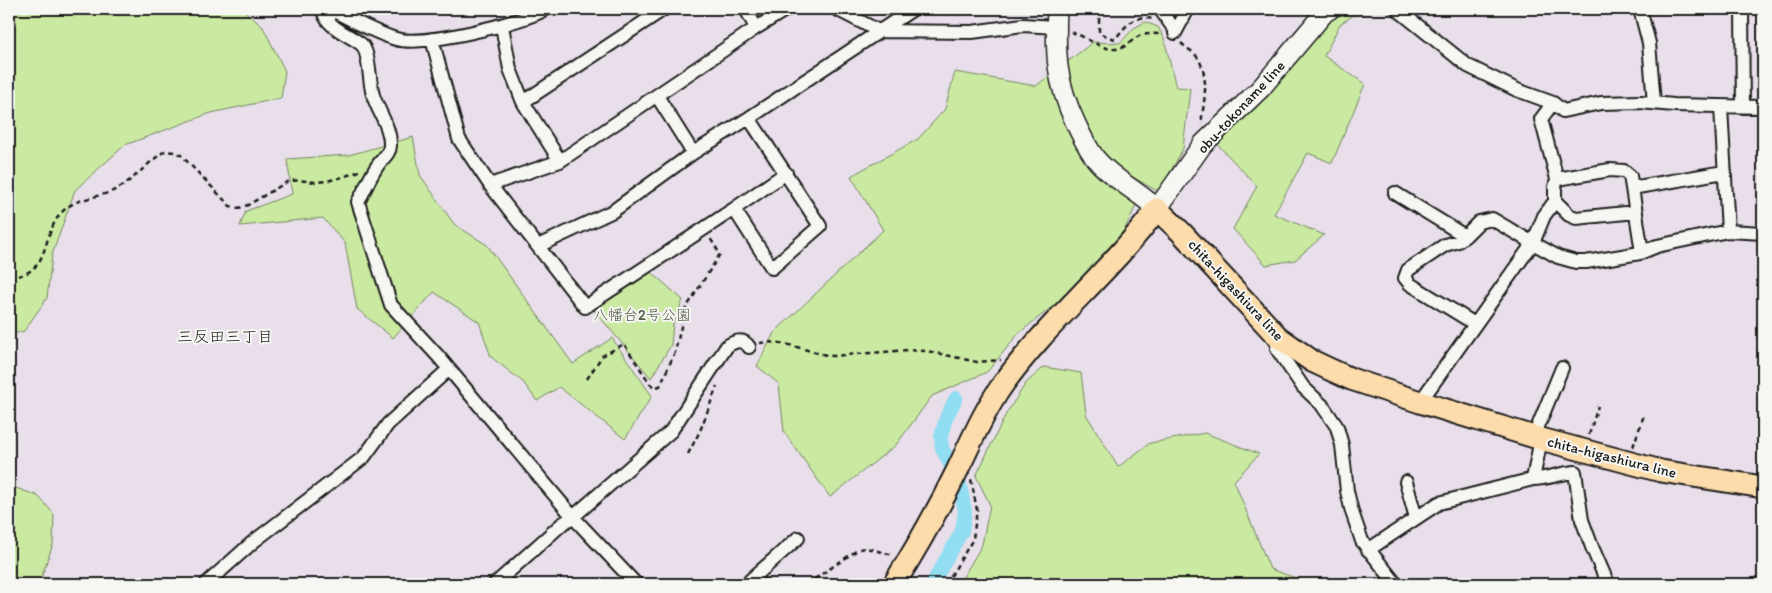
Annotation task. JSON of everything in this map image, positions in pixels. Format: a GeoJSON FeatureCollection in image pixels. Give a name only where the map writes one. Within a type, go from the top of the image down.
{"type":"FeatureCollection","features":[{"type":"Feature","properties":{"kind":"main road"},"geometry":{"type":"LineString","coordinates":[[894,584],[919,545],[966,453],[984,413],[1018,364],[1045,333],[1108,268],[1157,210],[1106,168],[1095,157],[1080,134],[1061,88],[1055,53],[1057,9]]}},
{"type":"Feature","properties":{"kind":"main road","name":"obu-tokoname line"},"geometry":{"type":"LineString","coordinates":[[1157,210],[1203,144],[1261,88],[1325,12],[1330,9]]}},
{"type":"Feature","properties":{"kind":"main road","name":"chita-higashiura line"},"geometry":{"type":"LineString","coordinates":[[1157,210],[1192,244],[1278,337],[1312,361],[1329,369],[1351,379],[1420,402],[1661,471],[1763,487]]}},
{"type":"Feature","properties":{"kind":"street"},"geometry":{"type":"LineString","coordinates":[[323,9],[323,13],[328,21],[363,45],[373,95],[387,124],[390,146],[358,202],[391,305],[438,356],[572,517],[636,584]]}},
{"type":"Feature","properties":{"kind":"street"},"geometry":{"type":"LineString","coordinates":[[330,9],[397,40],[410,42],[502,26],[524,19],[545,9]]}},
{"type":"Feature","properties":{"kind":"street"},"geometry":{"type":"LineString","coordinates":[[524,102],[664,9]]}},
{"type":"Feature","properties":{"kind":"street"},"geometry":{"type":"LineString","coordinates":[[746,9],[756,28]]}},
{"type":"Feature","properties":{"kind":"street"},"geometry":{"type":"LineString","coordinates":[[490,185],[560,161],[787,9]]}},
{"type":"Feature","properties":{"kind":"street"},"geometry":{"type":"LineString","coordinates":[[836,9],[879,31],[972,32],[1023,25],[1056,28]]}},
{"type":"Feature","properties":{"kind":"street"},"geometry":{"type":"LineString","coordinates":[[538,246],[613,211],[693,153],[913,9]]}},
{"type":"Feature","properties":{"kind":"street"},"geometry":{"type":"LineString","coordinates":[[1172,32],[1188,9]]}},
{"type":"Feature","properties":{"kind":"street"},"geometry":{"type":"LineString","coordinates":[[1397,9],[1468,66],[1517,90],[1554,103],[1563,111],[1601,103],[1763,107]]}},
{"type":"Feature","properties":{"kind":"street"},"geometry":{"type":"LineString","coordinates":[[1640,9],[1649,42],[1654,103]]}},
{"type":"Feature","properties":{"kind":"street"},"geometry":{"type":"LineString","coordinates":[[1742,9],[1743,107]]}},
{"type":"Feature","properties":{"kind":"street"},"geometry":{"type":"LineString","coordinates":[[1157,14],[1172,26],[1172,32]]}},
{"type":"Feature","properties":{"kind":"street"},"geometry":{"type":"LineString","coordinates":[[502,26],[510,69],[524,102],[560,161]]}},
{"type":"Feature","properties":{"kind":"street"},"geometry":{"type":"LineString","coordinates":[[432,39],[459,139],[490,185],[585,307],[786,173]]}},
{"type":"Feature","properties":{"kind":"street"},"geometry":{"type":"LineString","coordinates":[[656,96],[693,153]]}},
{"type":"Feature","properties":{"kind":"street"},"geometry":{"type":"LineString","coordinates":[[1420,402],[1533,243],[1544,216],[1555,201],[1557,179],[1541,119],[1554,103]]}},
{"type":"Feature","properties":{"kind":"street"},"geometry":{"type":"LineString","coordinates":[[1721,107],[1728,231]]}},
{"type":"Feature","properties":{"kind":"street"},"geometry":{"type":"LineString","coordinates":[[734,209],[772,268],[820,226],[749,118]]}},
{"type":"Feature","properties":{"kind":"street"},"geometry":{"type":"LineString","coordinates":[[1557,179],[1610,170],[1624,171],[1630,176],[1642,252]]}},
{"type":"Feature","properties":{"kind":"street"},"geometry":{"type":"LineString","coordinates":[[1632,188],[1724,172]]}},
{"type":"Feature","properties":{"kind":"street"},"geometry":{"type":"LineString","coordinates":[[1395,193],[1465,236]]}},
{"type":"Feature","properties":{"kind":"street"},"geometry":{"type":"LineString","coordinates":[[1555,201],[1569,215],[1576,218],[1636,212]]}},
{"type":"Feature","properties":{"kind":"street"},"geometry":{"type":"LineString","coordinates":[[1475,324],[1410,284],[1406,278],[1408,270],[1445,245],[1458,241],[1479,222],[1492,219],[1558,257],[1576,262],[1596,262],[1642,252],[1657,246],[1728,231],[1763,233]]}},
{"type":"Feature","properties":{"kind":"street"},"geometry":{"type":"LineString","coordinates":[[1278,337],[1277,349],[1303,387],[1322,405],[1337,427],[1342,445],[1347,491],[1362,541],[1396,584]]}},
{"type":"Feature","properties":{"kind":"street"},"geometry":{"type":"LineString","coordinates":[[494,584],[671,431],[727,346],[738,340],[746,343],[749,347]]}},
{"type":"Feature","properties":{"kind":"street"},"geometry":{"type":"LineString","coordinates":[[1533,479],[1537,437],[1562,368]]}},
{"type":"Feature","properties":{"kind":"street"},"geometry":{"type":"LineString","coordinates":[[206,584],[253,542],[364,457],[388,424],[448,370]]}},
{"type":"Feature","properties":{"kind":"street"},"geometry":{"type":"LineString","coordinates":[[1368,550],[1438,503],[1533,479],[1545,479],[1562,473],[1575,472],[1582,520],[1608,584]]}},
{"type":"Feature","properties":{"kind":"street"},"geometry":{"type":"LineString","coordinates":[[1406,482],[1416,518]]}},
{"type":"Feature","properties":{"kind":"street"},"geometry":{"type":"LineString","coordinates":[[746,584],[798,538]]}},
{"type":"Feature","properties":{"kind":"path"},"geometry":{"type":"LineString","coordinates":[[1099,9],[1099,33],[1115,39],[1135,19],[1157,14]]}},
{"type":"Feature","properties":{"kind":"path"},"geometry":{"type":"LineString","coordinates":[[1161,26],[1172,32],[1201,62],[1204,72],[1204,101],[1200,137],[1203,144]]}},
{"type":"Feature","properties":{"kind":"path"},"geometry":{"type":"LineString","coordinates":[[1056,28],[1076,33],[1115,50],[1147,34],[1172,32]]}},
{"type":"Feature","properties":{"kind":"path"},"geometry":{"type":"LineString","coordinates":[[9,277],[20,277],[30,273],[37,265],[44,255],[51,231],[63,210],[75,203],[116,189],[165,151],[181,156],[230,206],[239,208],[293,180],[317,182],[350,175],[378,165]]}},
{"type":"Feature","properties":{"kind":"path"},"geometry":{"type":"LineString","coordinates":[[587,379],[602,356],[624,344],[651,385],[660,386],[676,352],[685,310],[720,254],[704,229]]}},
{"type":"Feature","properties":{"kind":"path"},"geometry":{"type":"LineString","coordinates":[[749,347],[768,342],[781,343],[833,356],[917,350],[976,362],[1009,359],[1018,364]]}},
{"type":"Feature","properties":{"kind":"path"},"geometry":{"type":"LineString","coordinates":[[688,454],[700,431],[720,381]]}},
{"type":"Feature","properties":{"kind":"path"},"geometry":{"type":"LineString","coordinates":[[1586,450],[1598,406]]}},
{"type":"Feature","properties":{"kind":"path"},"geometry":{"type":"LineString","coordinates":[[1628,462],[1644,415]]}},
{"type":"Feature","properties":{"kind":"path"},"geometry":{"type":"LineString","coordinates":[[946,584],[973,539],[978,510],[966,453]]}},
{"type":"Feature","properties":{"kind":"path"},"geometry":{"type":"LineString","coordinates":[[807,584],[859,549],[866,548],[893,555]]}},
{"type":"Feature","properties":{"kind":"green space"},"geometry":{"type":"Polygon","coordinates":[[[9,9],[242,9],[263,27],[285,71],[281,98],[211,113],[125,145],[75,190],[52,255],[47,298],[24,331],[9,335],[9,9]]]}},
{"type":"Feature","properties":{"kind":"green space"},"geometry":{"type":"Polygon","coordinates":[[[1337,9],[1363,9],[1340,24],[1324,56],[1365,84],[1332,163],[1308,153],[1274,214],[1324,235],[1295,260],[1266,265],[1233,229],[1257,186],[1218,145],[1266,93],[1337,9]]]}},
{"type":"Feature","properties":{"kind":"green space"},"geometry":{"type":"Polygon","coordinates":[[[1145,22],[1158,27],[1164,38],[1176,87],[1190,88],[1183,149],[1159,192],[1122,171],[1114,183],[1136,205],[1125,229],[1085,281],[1019,333],[987,372],[932,396],[896,445],[830,497],[784,432],[779,384],[757,366],[774,333],[883,230],[851,176],[918,139],[945,109],[955,72],[1036,86],[1093,42],[1120,43],[1134,28],[1145,22]]]}},
{"type":"Feature","properties":{"kind":"green space"},"geometry":{"type":"Polygon","coordinates":[[[413,137],[420,175],[454,224],[487,245],[573,364],[612,338],[652,396],[625,439],[559,387],[537,401],[523,382],[491,357],[479,322],[434,292],[393,338],[357,309],[345,243],[323,218],[240,226],[246,211],[292,194],[287,159],[349,155],[413,137]]]}},
{"type":"Feature","properties":{"kind":"green space","name":"八幡台2号公園"},"geometry":{"type":"Polygon","coordinates":[[[650,271],[683,300],[673,324],[671,345],[651,378],[594,310],[650,271]]]}},
{"type":"Feature","properties":{"kind":"green space"},"geometry":{"type":"Polygon","coordinates":[[[1044,367],[1081,373],[1086,414],[1118,467],[1150,443],[1205,433],[1259,454],[1234,481],[1270,569],[1313,584],[959,584],[982,545],[990,505],[976,476],[1006,414],[1026,383],[1044,367]]]}},
{"type":"Feature","properties":{"kind":"green space"},"geometry":{"type":"Polygon","coordinates":[[[16,488],[38,496],[54,514],[53,544],[39,584],[9,584],[9,490],[16,488]]]}},
{"type":"Feature","properties":{"kind":"waterway"},"geometry":{"type":"LineString","coordinates":[[932,584],[962,531],[965,512],[960,484],[942,448],[941,436],[946,418],[956,398]]}},
{"type":"Feature","properties":{"kind":"district","name":"三反田三丁目"},"geometry":{"type":"Point","coordinates":[225,336]}}]}
